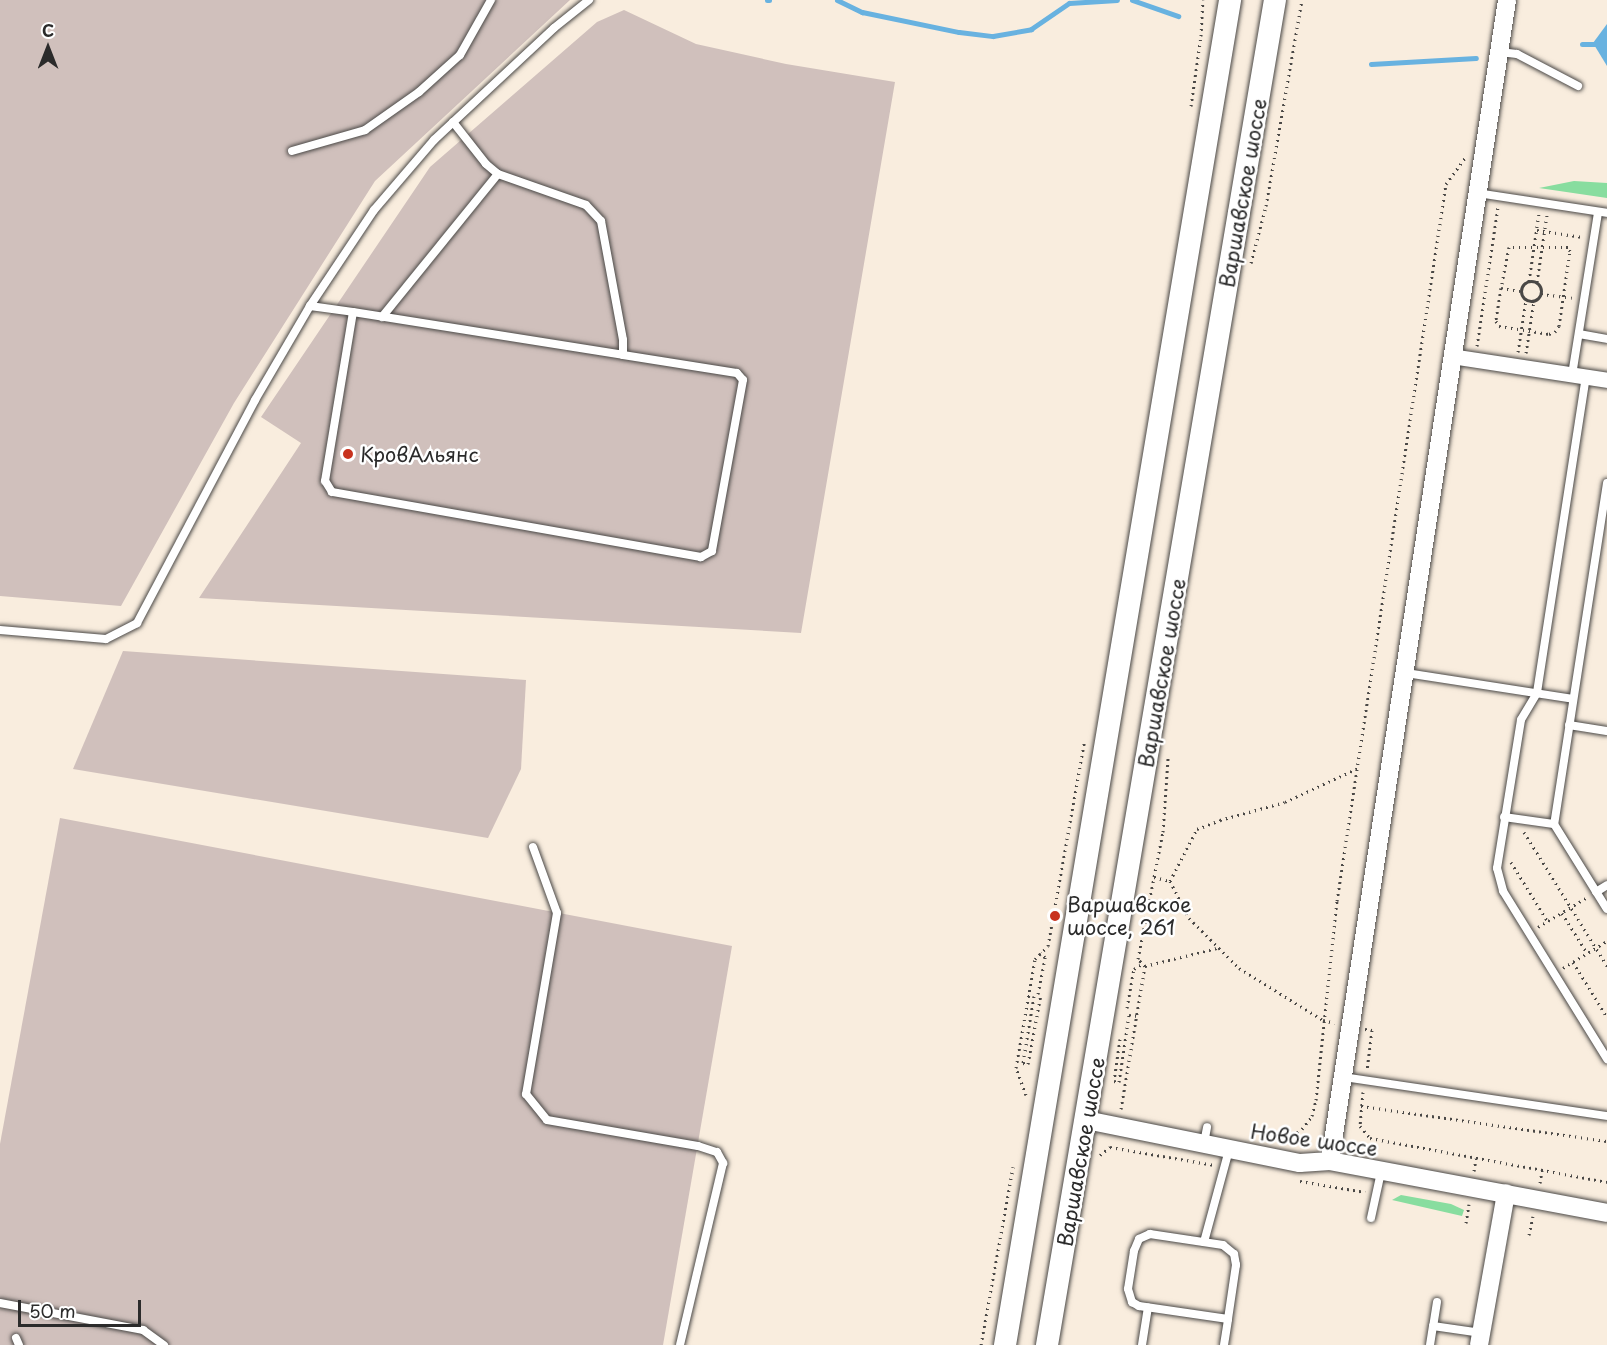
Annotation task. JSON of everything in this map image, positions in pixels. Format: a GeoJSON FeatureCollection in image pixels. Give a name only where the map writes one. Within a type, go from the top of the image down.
{"type":"FeatureCollection","features":[{"type":"Feature","properties":{"kind":"main road"},"geometry":{"type":"LineString","coordinates":[[1005,1345],[1230,0]]}},
{"type":"Feature","properties":{"kind":"main road","name":"Варшавское шоссе"},"geometry":{"type":"LineString","coordinates":[[1047,1345],[1275,0]]}},
{"type":"Feature","properties":{"kind":"street"},"geometry":{"type":"LineString","coordinates":[[1330,1161],[1475,193],[1507,0]]}},
{"type":"Feature","properties":{"kind":"street"},"geometry":{"type":"LineString","coordinates":[[1451,356],[1607,380]]}},
{"type":"Feature","properties":{"kind":"street","name":"Новое шоссе"},"geometry":{"type":"LineString","coordinates":[[1086,1120],[1205,1136],[1227,1159],[1300,1163],[1330,1161],[1607,1213]]}},
{"type":"Feature","properties":{"kind":"street"},"geometry":{"type":"LineString","coordinates":[[1480,1339],[1506,1193]]}},
{"type":"Feature","properties":{"kind":"lane"},"geometry":{"type":"LineString","coordinates":[[292,151],[365,130],[419,92],[460,55],[491,0]]}},
{"type":"Feature","properties":{"kind":"lane"},"geometry":{"type":"LineString","coordinates":[[0,630],[106,639],[137,623],[255,399],[310,306],[374,210],[434,140],[554,28],[589,0]]}},
{"type":"Feature","properties":{"kind":"lane"},"geometry":{"type":"LineString","coordinates":[[1498,51],[1517,54],[1578,86]]}},
{"type":"Feature","properties":{"kind":"lane"},"geometry":{"type":"LineString","coordinates":[[453,122],[486,164],[498,174],[586,205],[601,221],[623,340],[623,355]]}},
{"type":"Feature","properties":{"kind":"lane"},"geometry":{"type":"LineString","coordinates":[[382,317],[498,174]]}},
{"type":"Feature","properties":{"kind":"lane"},"geometry":{"type":"LineString","coordinates":[[1475,193],[1607,213]]}},
{"type":"Feature","properties":{"kind":"lane"},"geometry":{"type":"LineString","coordinates":[[1598,212],[1578,334],[1579,376],[1537,693],[1521,720],[1497,868],[1500,883],[1607,1059]]}},
{"type":"Feature","properties":{"kind":"lane"},"geometry":{"type":"LineString","coordinates":[[310,306],[352,312],[737,373],[743,380],[712,551],[701,557],[332,492],[325,481],[352,312]]}},
{"type":"Feature","properties":{"kind":"lane"},"geometry":{"type":"LineString","coordinates":[[1578,334],[1607,339]]}},
{"type":"Feature","properties":{"kind":"lane"},"geometry":{"type":"LineString","coordinates":[[1607,483],[1554,824],[1607,909]]}},
{"type":"Feature","properties":{"kind":"lane"},"geometry":{"type":"LineString","coordinates":[[1404,672],[1573,699]]}},
{"type":"Feature","properties":{"kind":"lane"},"geometry":{"type":"LineString","coordinates":[[1569,725],[1607,731]]}},
{"type":"Feature","properties":{"kind":"lane"},"geometry":{"type":"LineString","coordinates":[[1504,817],[1554,824]]}},
{"type":"Feature","properties":{"kind":"lane"},"geometry":{"type":"LineString","coordinates":[[533,847],[558,913],[526,1094],[547,1120],[698,1146],[717,1152],[723,1163],[680,1345]]}},
{"type":"Feature","properties":{"kind":"lane"},"geometry":{"type":"LineString","coordinates":[[1596,892],[1607,885]]}},
{"type":"Feature","properties":{"kind":"lane"},"geometry":{"type":"LineString","coordinates":[[1343,1077],[1607,1116]]}},
{"type":"Feature","properties":{"kind":"lane"},"geometry":{"type":"LineString","coordinates":[[1204,1242],[1227,1159]]}},
{"type":"Feature","properties":{"kind":"lane"},"geometry":{"type":"LineString","coordinates":[[1371,1218],[1381,1172]]}},
{"type":"Feature","properties":{"kind":"lane"},"geometry":{"type":"LineString","coordinates":[[1224,1345],[1235,1259],[1230,1249],[1223,1245],[1150,1234],[1139,1239],[1134,1251],[1129,1296],[1139,1306],[1227,1319]]}},
{"type":"Feature","properties":{"kind":"lane"},"geometry":{"type":"LineString","coordinates":[[1430,1345],[1437,1302]]}},
{"type":"Feature","properties":{"kind":"lane"},"geometry":{"type":"LineString","coordinates":[[0,1303],[143,1330],[164,1345]]}},
{"type":"Feature","properties":{"kind":"lane"},"geometry":{"type":"LineString","coordinates":[[1142,1345],[1148,1307]]}},
{"type":"Feature","properties":{"kind":"lane"},"geometry":{"type":"LineString","coordinates":[[1433,1326],[1480,1339]]}},
{"type":"Feature","properties":{"kind":"path"},"geometry":{"type":"LineString","coordinates":[[1189,117],[1201,36],[1203,0]]}},
{"type":"Feature","properties":{"kind":"path"},"geometry":{"type":"LineString","coordinates":[[1250,267],[1266,206],[1302,0]]}},
{"type":"Feature","properties":{"kind":"path"},"geometry":{"type":"LineString","coordinates":[[1272,1142],[1287,1139],[1302,1129],[1312,1116],[1316,1100],[1337,901],[1446,184],[1471,150]]}},
{"type":"Feature","properties":{"kind":"path"},"geometry":{"type":"LineString","coordinates":[[1521,291],[1529,281],[1537,230],[1545,203]]}},
{"type":"Feature","properties":{"kind":"path"},"geometry":{"type":"LineString","coordinates":[[1541,294],[1537,282],[1545,231],[1545,203]]}},
{"type":"Feature","properties":{"kind":"path"},"geometry":{"type":"LineString","coordinates":[[1537,230],[1593,238]]}},
{"type":"Feature","properties":{"kind":"path"},"geometry":{"type":"LineString","coordinates":[[1512,246],[1542,246],[1565,246],[1569,249],[1559,326],[1555,332],[1549,334],[1502,327],[1497,323],[1508,249],[1512,246]]}},
{"type":"Feature","properties":{"kind":"path"},"geometry":{"type":"LineString","coordinates":[[1529,281],[1537,282]]}},
{"type":"Feature","properties":{"kind":"path"},"geometry":{"type":"LineString","coordinates":[[1501,288],[1521,291]]}},
{"type":"Feature","properties":{"kind":"path"},"geometry":{"type":"LineString","coordinates":[[1520,366],[1521,330],[1526,300],[1521,291]]}},
{"type":"Feature","properties":{"kind":"path"},"geometry":{"type":"LineString","coordinates":[[1541,294],[1584,300]]}},
{"type":"Feature","properties":{"kind":"path"},"geometry":{"type":"LineString","coordinates":[[1520,366],[1534,301],[1541,294]]}},
{"type":"Feature","properties":{"kind":"path"},"geometry":{"type":"LineString","coordinates":[[1526,300],[1534,301]]}},
{"type":"Feature","properties":{"kind":"path"},"geometry":{"type":"LineString","coordinates":[[1024,1106],[1026,1095],[1016,1068],[1035,959],[1048,945],[1086,736]]}},
{"type":"Feature","properties":{"kind":"path"},"geometry":{"type":"LineString","coordinates":[[1120,1116],[1143,965],[1138,959],[1167,800],[1168,756]]}},
{"type":"Feature","properties":{"kind":"path"},"geometry":{"type":"LineString","coordinates":[[1170,881],[1197,829],[1285,801],[1356,771],[1359,766]]}},
{"type":"Feature","properties":{"kind":"path"},"geometry":{"type":"LineString","coordinates":[[1516,818],[1607,966]]}},
{"type":"Feature","properties":{"kind":"path"},"geometry":{"type":"LineString","coordinates":[[1500,845],[1548,922]]}},
{"type":"Feature","properties":{"kind":"path"},"geometry":{"type":"LineString","coordinates":[[1154,877],[1170,881],[1189,918],[1239,968],[1323,1020],[1372,1030],[1360,1126],[1370,1138],[1607,1182]]}},
{"type":"Feature","properties":{"kind":"path"},"geometry":{"type":"LineString","coordinates":[[1529,933],[1596,892]]}},
{"type":"Feature","properties":{"kind":"path"},"geometry":{"type":"LineString","coordinates":[[1562,913],[1587,953]]}},
{"type":"Feature","properties":{"kind":"path"},"geometry":{"type":"LineString","coordinates":[[1554,973],[1607,941]]}},
{"type":"Feature","properties":{"kind":"path"},"geometry":{"type":"LineString","coordinates":[[1137,1016],[1129,1015],[1119,1082],[1114,1081],[1134,969],[1217,948]]}},
{"type":"Feature","properties":{"kind":"path"},"geometry":{"type":"LineString","coordinates":[[1029,996],[1034,996],[1023,1063],[1028,1065],[1045,957],[1041,953]]}},
{"type":"Feature","properties":{"kind":"path"},"geometry":{"type":"LineString","coordinates":[[1573,962],[1607,1017]]}},
{"type":"Feature","properties":{"kind":"path"},"geometry":{"type":"LineString","coordinates":[[1361,1106],[1607,1141]]}},
{"type":"Feature","properties":{"kind":"path"},"geometry":{"type":"LineString","coordinates":[[1098,1159],[1101,1152],[1110,1147],[1227,1159]]}},
{"type":"Feature","properties":{"kind":"path"},"geometry":{"type":"LineString","coordinates":[[981,1345],[1014,1163]]}},
{"type":"Feature","properties":{"kind":"path"},"geometry":{"type":"LineString","coordinates":[[1294,1180],[1376,1194]]}},
{"type":"Feature","properties":{"kind":"shaded area"},"geometry":{"type":"Polygon","coordinates":[[[0,0],[570,0],[375,181],[234,403],[121,606],[0,596],[0,0]]]}},
{"type":"Feature","properties":{"kind":"shaded area"},"geometry":{"type":"Polygon","coordinates":[[[624,10],[696,44],[786,64],[895,82],[801,633],[199,598],[301,443],[261,417],[430,167],[597,22],[624,10]]]}},
{"type":"Feature","properties":{"kind":"shaded area"},"geometry":{"type":"Polygon","coordinates":[[[123,651],[526,680],[521,769],[488,838],[73,769],[123,651]]]}},
{"type":"Feature","properties":{"kind":"shaded area"},"geometry":{"type":"Polygon","coordinates":[[[60,818],[732,946],[663,1345],[0,1345],[0,1144],[60,818]]]}},
{"type":"Feature","properties":{"kind":"green space"},"geometry":{"type":"Polygon","coordinates":[[[1574,181],[1607,183],[1607,198],[1539,188],[1574,181]]]}},
{"type":"Feature","properties":{"kind":"green space"},"geometry":{"type":"Polygon","coordinates":[[[1401,1195],[1451,1204],[1464,1210],[1462,1216],[1392,1200],[1401,1195]]]}},
{"type":"Feature","properties":{"kind":"water"},"geometry":{"type":"Polygon","coordinates":[[[1607,24],[1607,66],[1593,43],[1607,24]]]}},
{"type":"Feature","properties":{"kind":"waterway"},"geometry":{"type":"LineString","coordinates":[[837,0],[862,12],[959,32],[993,36],[1031,29],[1069,3],[1117,0]]}},
{"type":"Feature","properties":{"kind":"waterway"},"geometry":{"type":"LineString","coordinates":[[1132,0],[1178,16]]}},
{"type":"Feature","properties":{"kind":"waterway"},"geometry":{"type":"LineString","coordinates":[[1582,44],[1607,44]]}},
{"type":"Feature","properties":{"kind":"waterway"},"geometry":{"type":"LineString","coordinates":[[1371,64],[1476,58]]}},
{"type":"Feature","properties":{"kind":"place","name":"КровАльянс"},"geometry":{"type":"Point","coordinates":[348,454]}},
{"type":"Feature","properties":{"kind":"place","name":"Варшавское шоссе, 261"},"geometry":{"type":"Point","coordinates":[1055,916]}}]}
